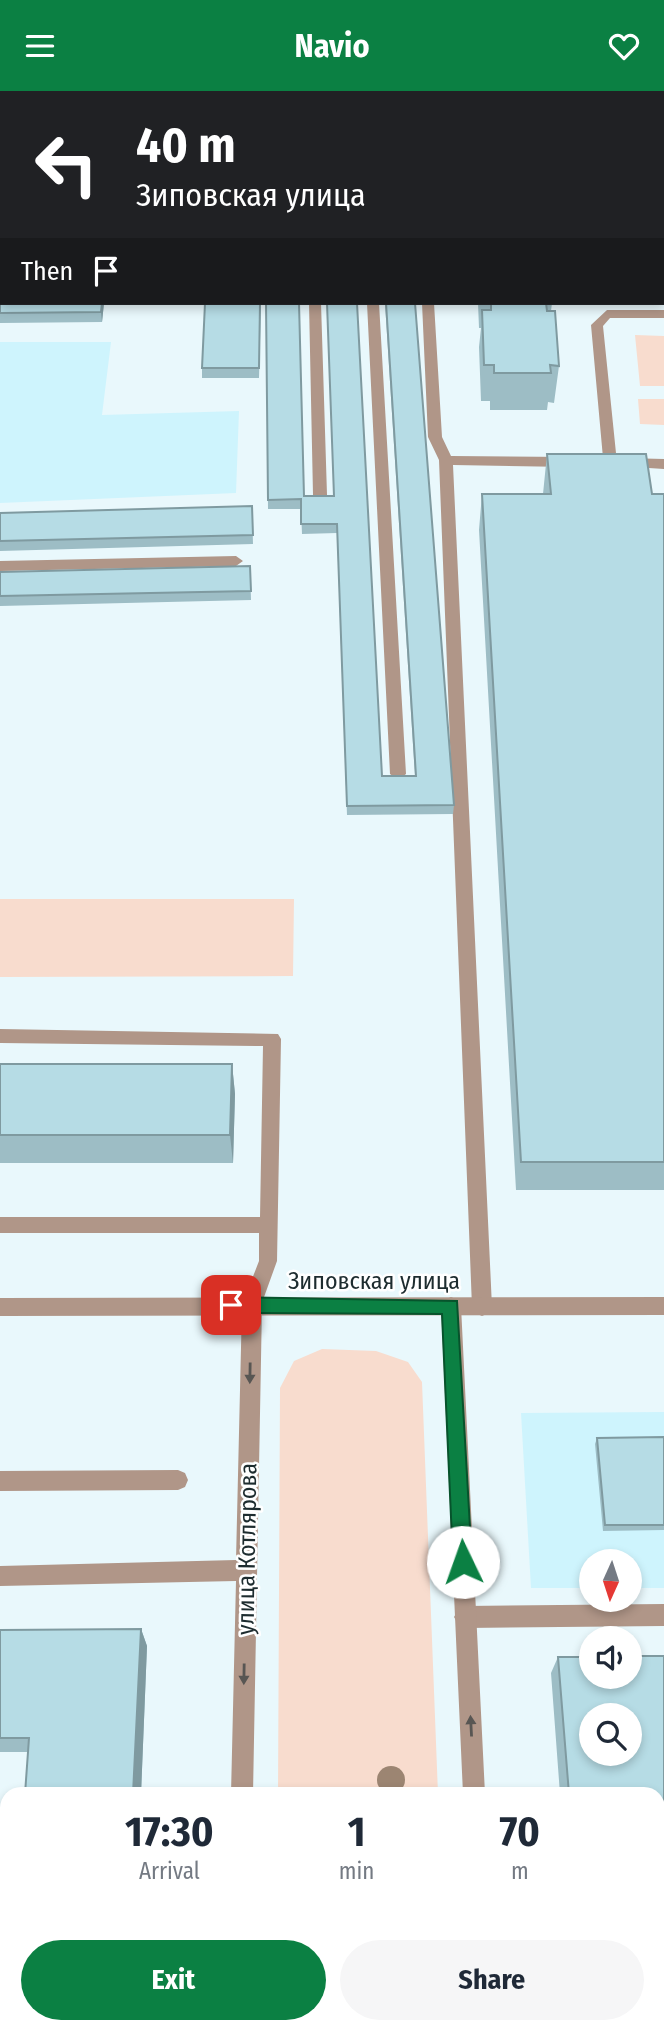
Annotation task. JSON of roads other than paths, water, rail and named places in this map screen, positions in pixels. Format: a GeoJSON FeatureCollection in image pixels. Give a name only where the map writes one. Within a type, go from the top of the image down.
{"type":"FeatureCollection","features":[{"type":"Feature","properties":{"kind":"street"},"geometry":{"type":"LineString","coordinates":[[315,305],[320,495]]}},
{"type":"Feature","properties":{"kind":"street"},"geometry":{"type":"LineString","coordinates":[[373,305],[398,774]]}},
{"type":"Feature","properties":{"kind":"street"},"geometry":{"type":"LineString","coordinates":[[428,305],[435,437],[446,460],[482,1307]]}},
{"type":"Feature","properties":{"kind":"street"},"geometry":{"type":"LineString","coordinates":[[610,463],[597,325],[607,314],[664,314]]}},
{"type":"Feature","properties":{"kind":"street"},"geometry":{"type":"LineString","coordinates":[[446,460],[664,464]]}},
{"type":"Feature","properties":{"kind":"street"},"geometry":{"type":"LineString","coordinates":[[0,566],[236,561]]}},
{"type":"Feature","properties":{"kind":"street","name":"улица Котлярова"},"geometry":{"type":"LineString","coordinates":[[0,1036],[272,1039],[268,1261],[252,1305],[242,1787]]}},
{"type":"Feature","properties":{"kind":"street"},"geometry":{"type":"LineString","coordinates":[[0,1225],[269,1225]]}},
{"type":"Feature","properties":{"kind":"street"},"geometry":{"type":"LineString","coordinates":[[451,1306],[474,1787]]}},
{"type":"Feature","properties":{"kind":"street","name":"Зиповская улица"},"geometry":{"type":"LineString","coordinates":[[0,1307],[664,1306]]}},
{"type":"Feature","properties":{"kind":"street"},"geometry":{"type":"LineString","coordinates":[[0,1481],[178,1480]]}},
{"type":"Feature","properties":{"kind":"street"},"geometry":{"type":"LineString","coordinates":[[0,1576],[246,1570]]}},
{"type":"Feature","properties":{"kind":"street"},"geometry":{"type":"LineString","coordinates":[[466,1617],[664,1615]]}}]}
